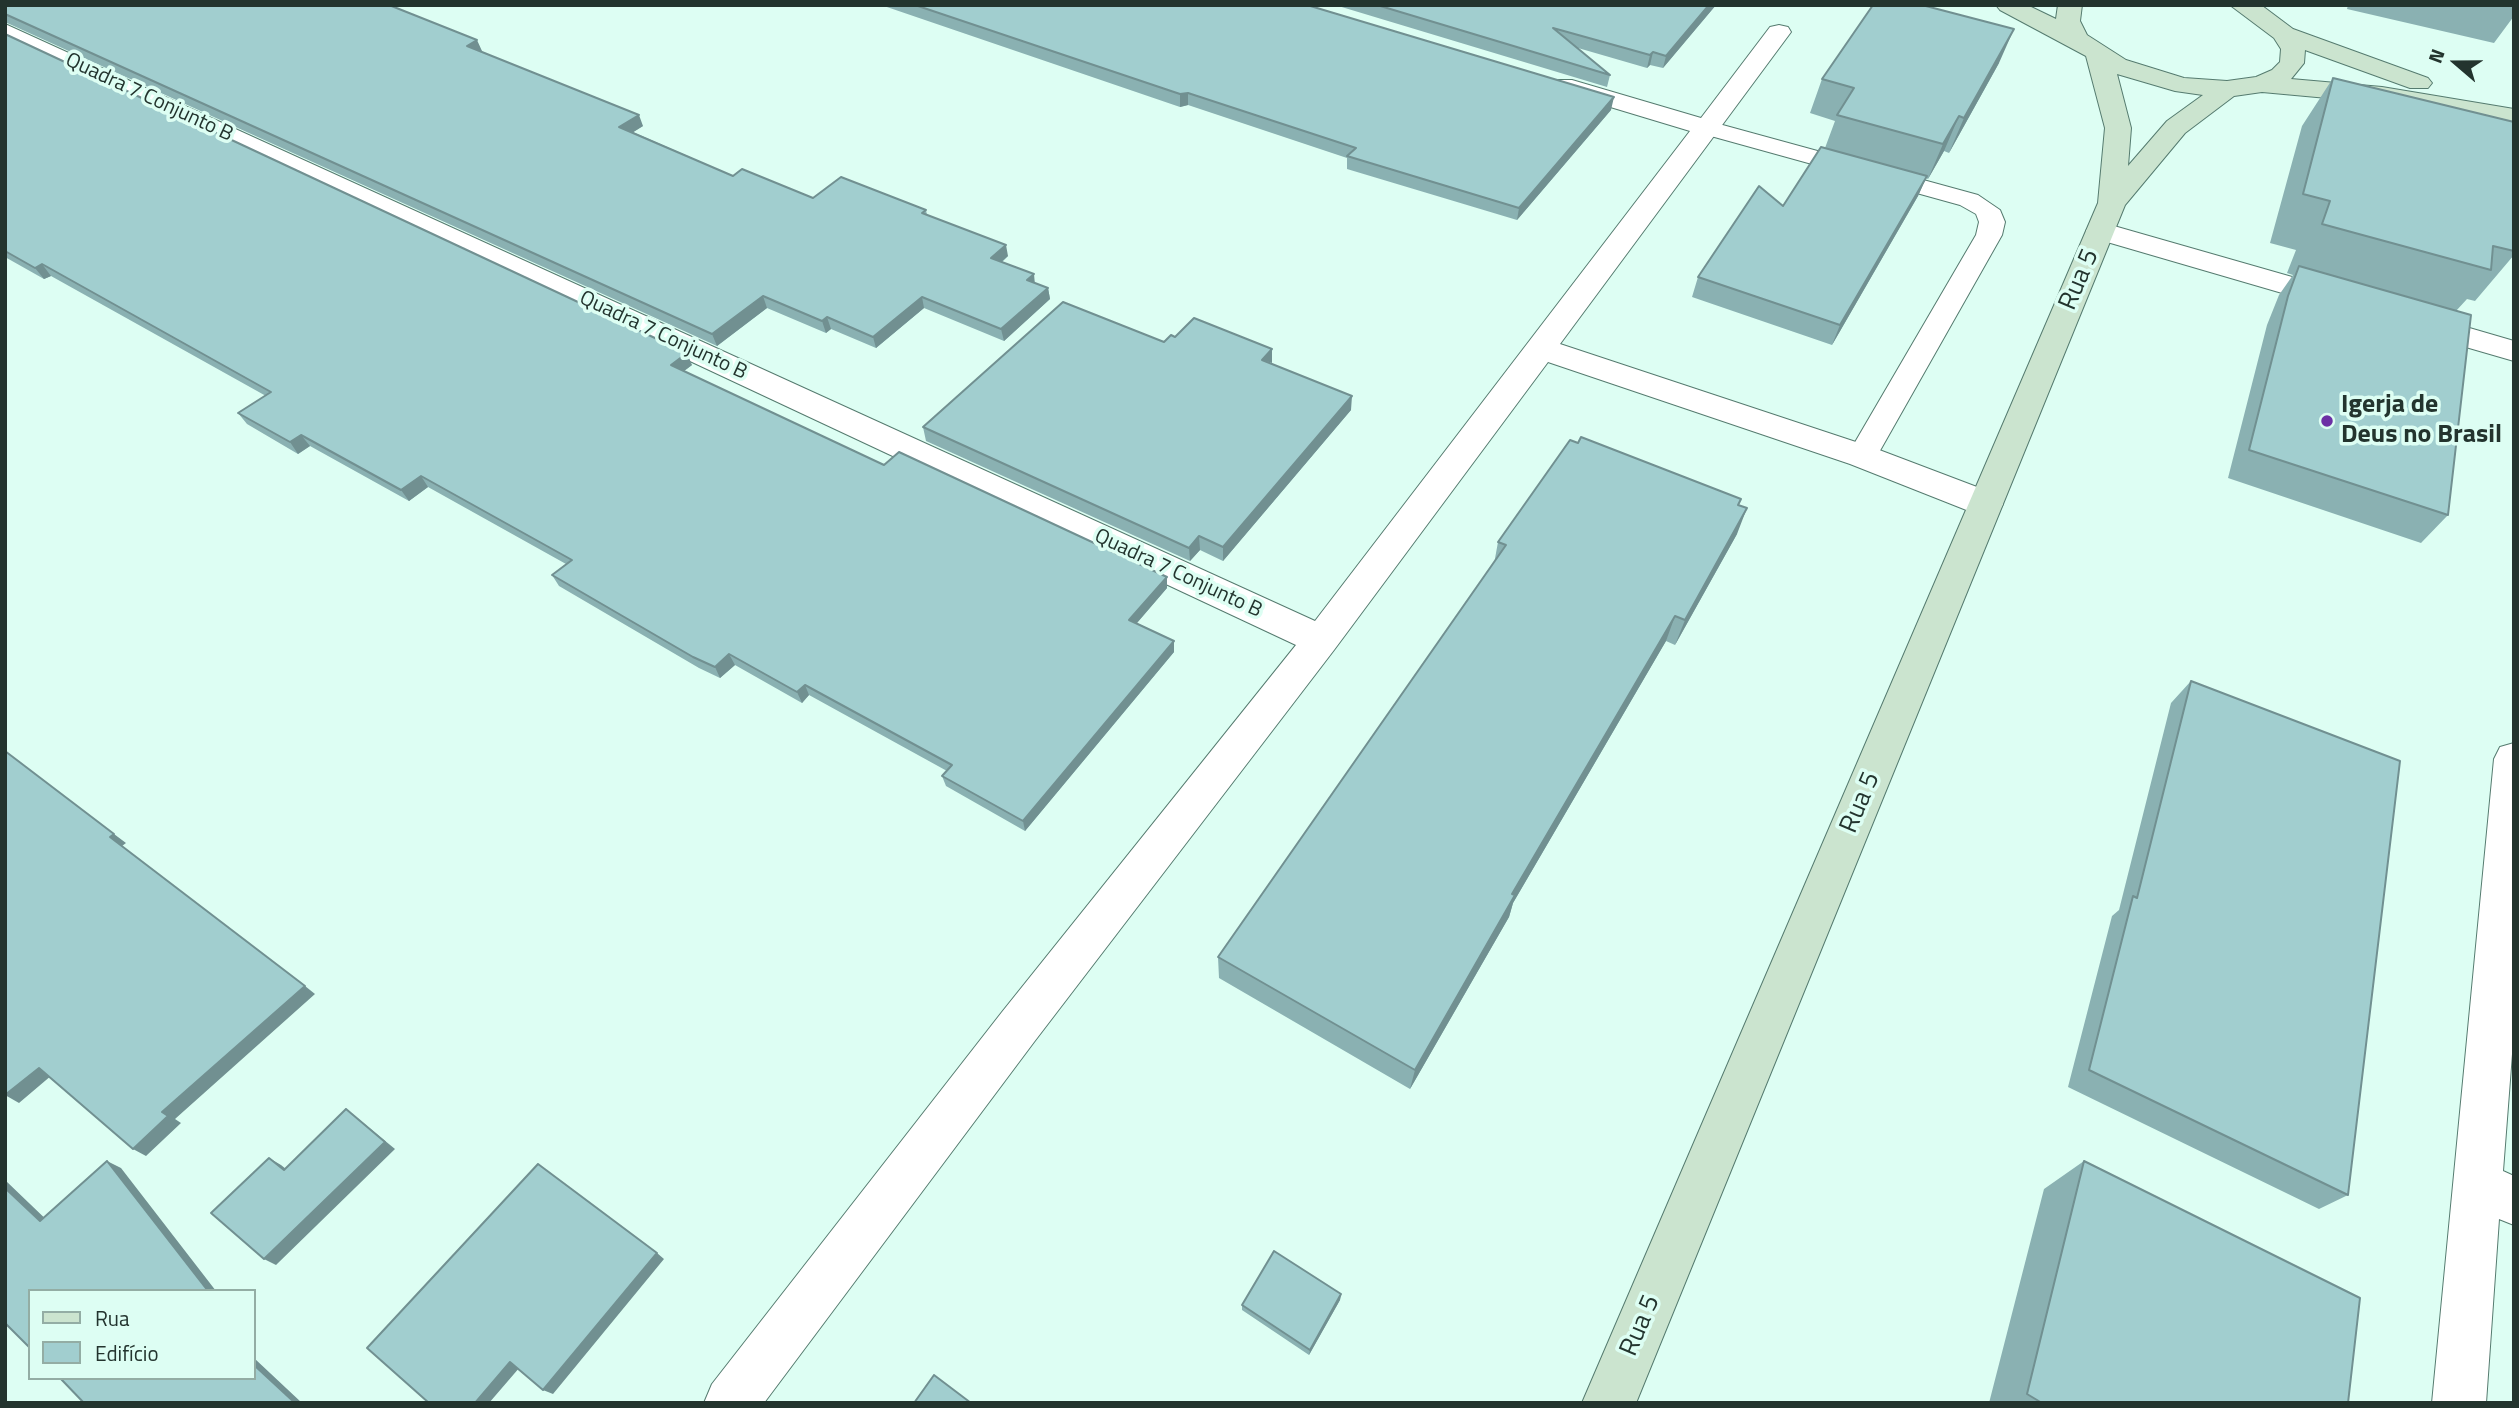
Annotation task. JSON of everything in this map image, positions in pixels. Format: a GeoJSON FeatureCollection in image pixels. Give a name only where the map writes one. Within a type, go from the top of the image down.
{"type":"FeatureCollection","features":[{"type":"Feature","properties":{"kind":"street"},"geometry":{"type":"LineString","coordinates":[[2008,5],[2149,77],[2184,86],[2227,89],[2262,84],[2382,96],[2514,116]]}},
{"type":"Feature","properties":{"kind":"street"},"geometry":{"type":"LineString","coordinates":[[2070,5],[2068,22],[2088,46],[2112,97],[2118,128],[2106,217]]}},
{"type":"Feature","properties":{"kind":"street"},"geometry":{"type":"LineString","coordinates":[[2254,9],[2284,34],[2514,116]]}},
{"type":"Feature","properties":{"kind":"street","name":"Quadra 7 Conjunto B"},"geometry":{"type":"LineString","coordinates":[[5,31],[1321,640]]}},
{"type":"Feature","properties":{"kind":"street"},"geometry":{"type":"LineString","coordinates":[[731,1403],[1018,1027],[1321,640],[1779,32]]}},
{"type":"Feature","properties":{"kind":"street"},"geometry":{"type":"LineString","coordinates":[[2262,84],[2281,75],[2292,63],[2293,49],[2284,34]]}},
{"type":"Feature","properties":{"kind":"street"},"geometry":{"type":"LineString","coordinates":[[1536,77],[1708,128]]}},
{"type":"Feature","properties":{"kind":"street"},"geometry":{"type":"LineString","coordinates":[[2106,217],[2176,127],[2227,89]]}},
{"type":"Feature","properties":{"kind":"street"},"geometry":{"type":"LineString","coordinates":[[2106,217],[2383,313],[2514,351]]}},
{"type":"Feature","properties":{"kind":"street","name":"Rua 5"},"geometry":{"type":"LineString","coordinates":[[1609,1403],[2106,217]]}},
{"type":"Feature","properties":{"kind":"street"},"geometry":{"type":"LineString","coordinates":[[1542,349],[1862,456],[1986,504]]}},
{"type":"Feature","properties":{"kind":"street"},"geometry":{"type":"LineString","coordinates":[[2459,1403],[2496,1193],[2514,759]]}},
{"type":"Feature","properties":{"kind":"lane"},"geometry":{"type":"LineString","coordinates":[[1708,128],[1969,200],[1987,210],[1992,222],[1989,235],[1862,456]]}},
{"type":"Feature","properties":{"kind":"building"},"geometry":{"type":"Polygon","coordinates":[[[5,5],[389,5],[477,40],[467,46],[639,115],[619,127],[733,176],[742,169],[813,198],[841,177],[926,210],[922,213],[1006,245],[991,258],[1034,274],[1027,280],[1048,288],[1001,329],[922,297],[873,337],[827,317],[822,321],[763,296],[712,334],[5,14],[5,5]]]}},
{"type":"Feature","properties":{"kind":"building"},"geometry":{"type":"Polygon","coordinates":[[[915,5],[1307,5],[1614,97],[1519,208],[1347,156],[1356,148],[1188,93],[1180,94],[915,5]]]}},
{"type":"Feature","properties":{"kind":"building"},"geometry":{"type":"Polygon","coordinates":[[[1377,5],[1709,5],[1666,56],[1653,52],[1650,55],[1553,28],[1610,75],[1377,5]]]}},
{"type":"Feature","properties":{"kind":"building"},"geometry":{"type":"Polygon","coordinates":[[[1873,5],[1922,5],[2014,29],[1964,118],[1959,116],[1943,144],[1837,115],[1854,88],[1822,79],[1873,5]]]}},
{"type":"Feature","properties":{"kind":"building"},"geometry":{"type":"Polygon","coordinates":[[[5,34],[687,353],[671,365],[884,465],[899,452],[1167,577],[1129,620],[1174,641],[1023,821],[942,776],[952,765],[805,685],[797,692],[729,654],[715,667],[693,657],[552,575],[572,560],[421,476],[401,490],[301,435],[290,442],[238,413],[271,392],[42,264],[35,268],[5,251],[5,34]]]}},
{"type":"Feature","properties":{"kind":"building"},"geometry":{"type":"Polygon","coordinates":[[[2333,78],[2514,122],[2514,251],[2493,246],[2491,270],[2322,224],[2330,201],[2303,194],[2333,78]]]}},
{"type":"Feature","properties":{"kind":"building"},"geometry":{"type":"Polygon","coordinates":[[[1821,147],[1927,176],[1840,325],[1698,277],[1759,186],[1783,206],[1821,147]]]}},
{"type":"Feature","properties":{"kind":"building"},"geometry":{"type":"Polygon","coordinates":[[[2299,266],[2471,315],[2448,515],[2249,450],[2288,296],[2299,266]]]}},
{"type":"Feature","properties":{"kind":"building"},"geometry":{"type":"Polygon","coordinates":[[[1063,302],[1164,342],[1171,335],[1175,337],[1194,318],[1272,349],[1262,360],[1352,396],[1223,547],[1199,536],[1189,548],[923,427],[1063,302]]]}},
{"type":"Feature","properties":{"kind":"building"},"geometry":{"type":"Polygon","coordinates":[[[1581,437],[1741,499],[1738,505],[1747,508],[1685,620],[1675,616],[1512,894],[1515,895],[1415,1070],[1218,957],[1506,545],[1498,542],[1570,440],[1578,443],[1581,437]]]}},
{"type":"Feature","properties":{"kind":"building"},"geometry":{"type":"Polygon","coordinates":[[[2191,681],[2400,761],[2348,1195],[2089,1070],[2133,896],[2137,898],[2191,681]]]}},
{"type":"Feature","properties":{"kind":"building"},"geometry":{"type":"Polygon","coordinates":[[[5,751],[114,834],[110,837],[305,986],[162,1112],[168,1116],[133,1149],[39,1068],[5,1095],[5,751]]]}},
{"type":"Feature","properties":{"kind":"building"},"geometry":{"type":"Polygon","coordinates":[[[346,1109],[385,1142],[264,1259],[211,1213],[269,1158],[284,1170],[346,1109]]]}},
{"type":"Feature","properties":{"kind":"building"},"geometry":{"type":"Polygon","coordinates":[[[107,1161],[206,1289],[28,1289],[28,1346],[5,1323],[5,1188],[40,1221],[107,1161]]]}},
{"type":"Feature","properties":{"kind":"building"},"geometry":{"type":"Polygon","coordinates":[[[2084,1161],[2360,1298],[2348,1403],[2042,1403],[2027,1394],[2084,1161]]]}},
{"type":"Feature","properties":{"kind":"building"},"geometry":{"type":"Polygon","coordinates":[[[538,1164],[657,1253],[543,1390],[510,1362],[475,1403],[429,1403],[367,1348],[538,1164]]]}},
{"type":"Feature","properties":{"kind":"building"},"geometry":{"type":"Polygon","coordinates":[[[1274,1251],[1341,1294],[1310,1350],[1242,1305],[1274,1251]]]}},
{"type":"Feature","properties":{"kind":"building"},"geometry":{"type":"Polygon","coordinates":[[[256,1367],[295,1403],[84,1403],[62,1380],[256,1380],[256,1367]]]}},
{"type":"Feature","properties":{"kind":"building"},"geometry":{"type":"Polygon","coordinates":[[[934,1375],[971,1403],[914,1403],[934,1375]]]}},
{"type":"Feature","properties":{"kind":"place","name":"Igerja de Deus no Brasil"},"geometry":{"type":"Point","coordinates":[2327,421]}}]}
